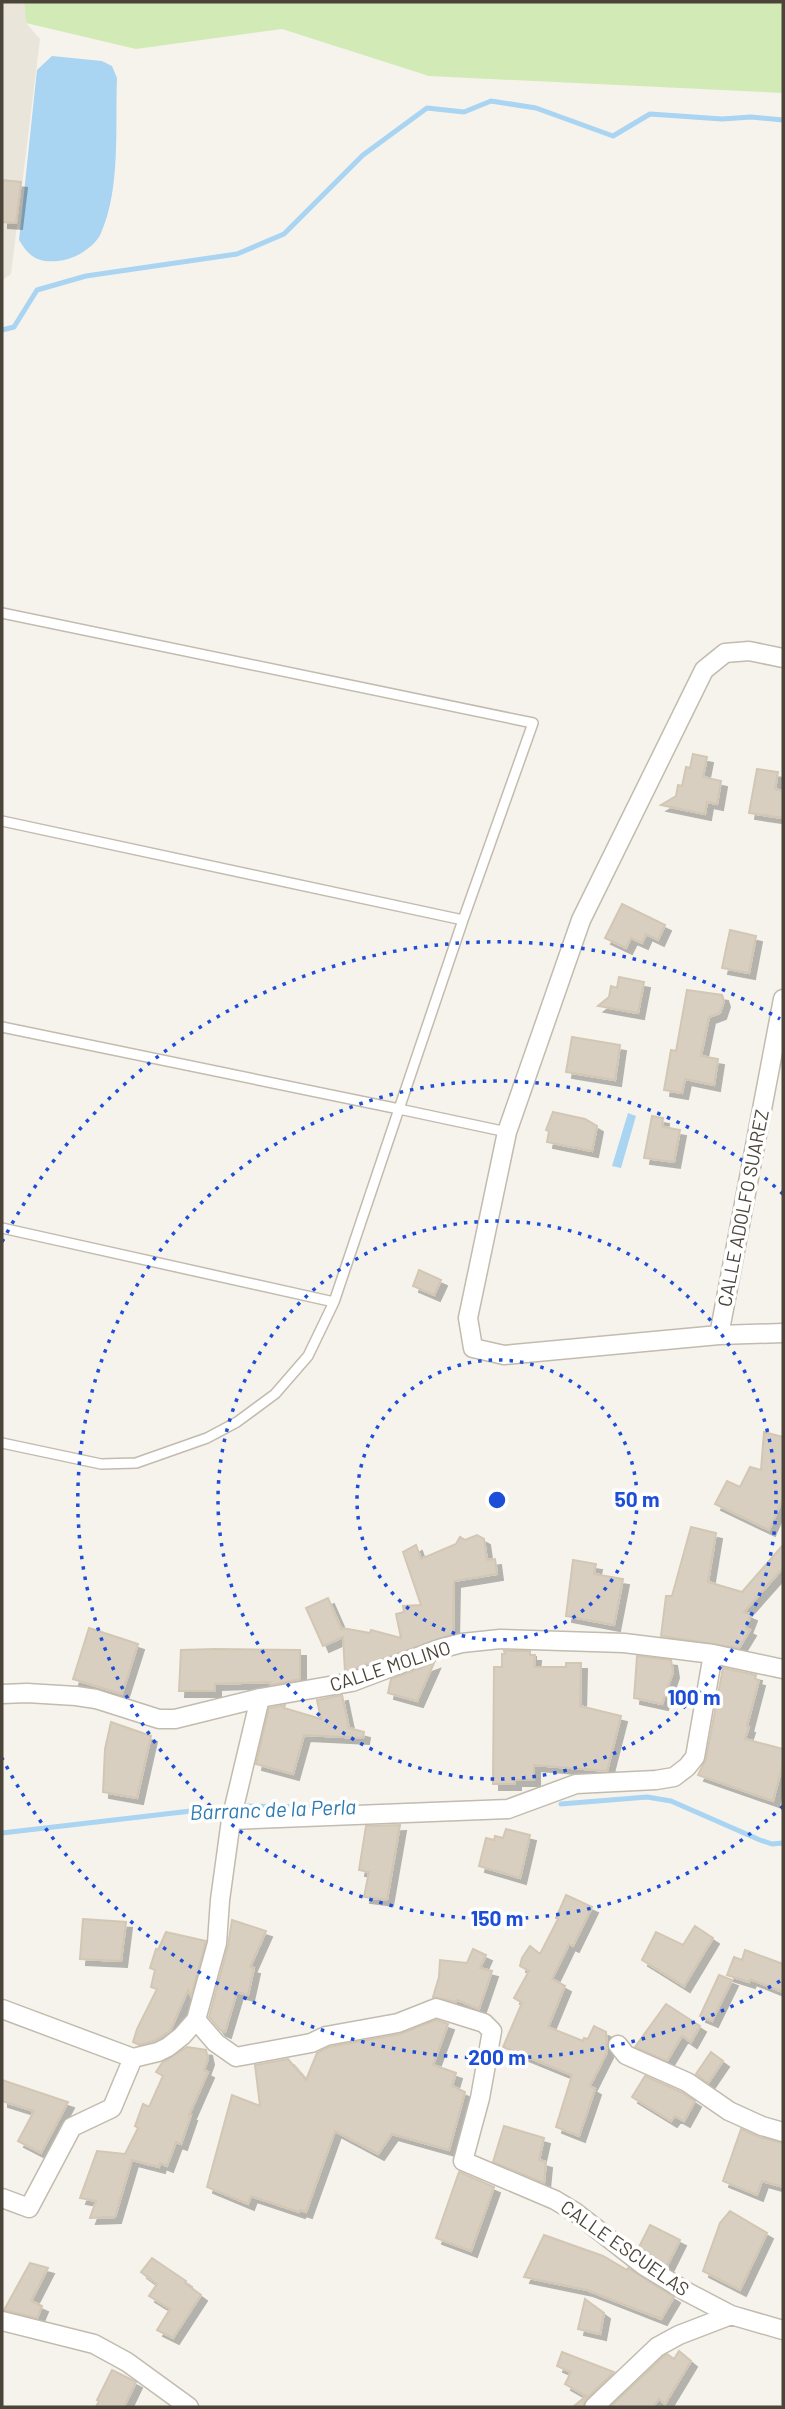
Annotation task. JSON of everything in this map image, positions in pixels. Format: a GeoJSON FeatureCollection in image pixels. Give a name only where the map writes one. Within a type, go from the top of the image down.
{"type":"FeatureCollection","features":[{"type":"Feature","properties":{"kind":"street"},"geometry":{"type":"LineString","coordinates":[[783,658],[749,650],[725,653],[704,670],[581,920],[507,1132],[468,1318],[474,1348],[504,1355],[719,1335],[783,1333]]}},
{"type":"Feature","properties":{"kind":"street","name":"CALLE ADOLFO SUAREZ"},"geometry":{"type":"LineString","coordinates":[[719,1335],[783,999]]}},
{"type":"Feature","properties":{"kind":"street","name":"CALLE MOLINO"},"geometry":{"type":"LineString","coordinates":[[2,1694],[27,1693],[96,1699],[159,1720],[175,1719],[260,1698],[352,1682],[439,1649],[462,1643],[500,1639],[624,1643],[713,1654],[783,1669]]}},
{"type":"Feature","properties":{"kind":"street"},"geometry":{"type":"LineString","coordinates":[[231,1820],[508,1809],[576,1784],[674,1777],[695,1757],[713,1654]]}},
{"type":"Feature","properties":{"kind":"street"},"geometry":{"type":"LineString","coordinates":[[2,2009],[133,2058],[168,2047],[196,2020],[217,1943],[231,1820],[260,1698]]}},
{"type":"Feature","properties":{"kind":"street","name":"CALLE ESCUELAS"},"geometry":{"type":"LineString","coordinates":[[196,2020],[216,2043],[236,2057],[398,2023],[436,2008],[484,2022],[492,2031],[480,2098],[463,2161],[575,2211],[643,2265],[687,2292],[731,2315],[783,2330]]}},
{"type":"Feature","properties":{"kind":"street"},"geometry":{"type":"LineString","coordinates":[[618,2045],[626,2055],[687,2082],[729,2111],[783,2132]]}},
{"type":"Feature","properties":{"kind":"street"},"geometry":{"type":"LineString","coordinates":[[2,2199],[29,2208],[72,2127],[112,2108],[133,2058]]}},
{"type":"Feature","properties":{"kind":"street"},"geometry":{"type":"LineString","coordinates":[[594,2407],[657,2347],[678,2335],[731,2315]]}},
{"type":"Feature","properties":{"kind":"street"},"geometry":{"type":"LineString","coordinates":[[2,2321],[94,2344],[127,2362],[189,2407]]}},
{"type":"Feature","properties":{"kind":"lane"},"geometry":{"type":"LineString","coordinates":[[2,612],[533,723],[463,920],[334,1302],[308,1356],[275,1394],[237,1422],[207,1438],[136,1463],[101,1464],[2,1443]]}},
{"type":"Feature","properties":{"kind":"lane"},"geometry":{"type":"LineString","coordinates":[[2,821],[463,920]]}},
{"type":"Feature","properties":{"kind":"lane"},"geometry":{"type":"LineString","coordinates":[[2,1027],[507,1132]]}},
{"type":"Feature","properties":{"kind":"lane"},"geometry":{"type":"LineString","coordinates":[[2,1228],[334,1302]]}},
{"type":"Feature","properties":{"kind":"shaded area"},"geometry":{"type":"Polygon","coordinates":[[[2,2],[24,2],[26,23],[40,39],[11,274],[2,280],[2,2]]]}},
{"type":"Feature","properties":{"kind":"green space"},"geometry":{"type":"Polygon","coordinates":[[[24,2],[783,2],[783,93],[429,76],[282,29],[136,49],[26,23],[24,2]]]}},
{"type":"Feature","properties":{"kind":"water"},"geometry":{"type":"Polygon","coordinates":[[[52,56],[102,61],[112,66],[117,78],[116,157],[112,197],[101,233],[83,252],[64,260],[51,261],[35,258],[19,240],[37,70],[52,56]]]}},
{"type":"Feature","properties":{"kind":"water"},"geometry":{"type":"Polygon","coordinates":[[[628,1113],[636,1116],[621,1168],[612,1166],[628,1113]]]}},
{"type":"Feature","properties":{"kind":"building"},"geometry":{"type":"Polygon","coordinates":[[[2,180],[21,182],[16,223],[2,222],[2,180]]]}},
{"type":"Feature","properties":{"kind":"building"},"geometry":{"type":"Polygon","coordinates":[[[693,754],[707,757],[703,777],[721,781],[717,804],[707,802],[705,814],[661,805],[676,796],[678,785],[682,786],[686,767],[690,768],[693,754]]]}},
{"type":"Feature","properties":{"kind":"building"},"geometry":{"type":"Polygon","coordinates":[[[757,769],[778,772],[775,789],[783,791],[783,818],[749,813],[757,769]]]}},
{"type":"Feature","properties":{"kind":"building"},"geometry":{"type":"Polygon","coordinates":[[[622,904],[665,925],[658,940],[646,934],[642,943],[631,938],[626,948],[605,938],[622,904]]]}},
{"type":"Feature","properties":{"kind":"building"},"geometry":{"type":"Polygon","coordinates":[[[730,930],[756,936],[749,973],[722,968],[730,930]]]}},
{"type":"Feature","properties":{"kind":"building"},"geometry":{"type":"Polygon","coordinates":[[[619,977],[644,982],[638,1013],[598,1006],[609,997],[611,986],[617,988],[619,977]]]}},
{"type":"Feature","properties":{"kind":"building"},"geometry":{"type":"Polygon","coordinates":[[[687,990],[722,995],[724,1001],[720,1013],[709,1017],[701,1056],[718,1059],[714,1085],[685,1079],[682,1093],[664,1090],[671,1050],[676,1051],[687,990]]]}},
{"type":"Feature","properties":{"kind":"building"},"geometry":{"type":"Polygon","coordinates":[[[572,1037],[620,1045],[615,1080],[566,1072],[572,1037]]]}},
{"type":"Feature","properties":{"kind":"building"},"geometry":{"type":"Polygon","coordinates":[[[553,1112],[585,1119],[597,1126],[592,1151],[547,1142],[549,1131],[546,1130],[553,1112]]]}},
{"type":"Feature","properties":{"kind":"building"},"geometry":{"type":"Polygon","coordinates":[[[652,1116],[663,1118],[664,1127],[680,1130],[674,1162],[644,1158],[652,1116]]]}},
{"type":"Feature","properties":{"kind":"building"},"geometry":{"type":"Polygon","coordinates":[[[419,1270],[441,1280],[434,1295],[413,1286],[419,1270]]]}},
{"type":"Feature","properties":{"kind":"building"},"geometry":{"type":"Polygon","coordinates":[[[764,1432],[783,1437],[783,1498],[769,1530],[715,1504],[727,1481],[740,1487],[750,1467],[761,1470],[764,1432]]]}},
{"type":"Feature","properties":{"kind":"building"},"geometry":{"type":"Polygon","coordinates":[[[691,1527],[716,1533],[708,1582],[742,1592],[783,1545],[783,1568],[744,1612],[751,1615],[746,1628],[750,1630],[739,1648],[661,1636],[666,1596],[672,1596],[691,1527]]]}},
{"type":"Feature","properties":{"kind":"building"},"geometry":{"type":"Polygon","coordinates":[[[477,1535],[484,1539],[487,1560],[495,1559],[497,1574],[454,1581],[453,1634],[345,1672],[343,1637],[323,1646],[306,1608],[328,1598],[342,1630],[370,1633],[371,1630],[401,1638],[396,1614],[404,1612],[403,1606],[421,1605],[403,1552],[416,1545],[421,1559],[456,1544],[460,1537],[465,1540],[477,1535]]]}},
{"type":"Feature","properties":{"kind":"building"},"geometry":{"type":"Polygon","coordinates":[[[573,1560],[596,1564],[594,1574],[623,1579],[614,1625],[566,1616],[573,1560]]]}},
{"type":"Feature","properties":{"kind":"building"},"geometry":{"type":"Polygon","coordinates":[[[89,1628],[138,1644],[122,1694],[73,1679],[89,1628]]]}},
{"type":"Feature","properties":{"kind":"building"},"geometry":{"type":"Polygon","coordinates":[[[181,1650],[300,1650],[300,1679],[271,1685],[270,1682],[215,1684],[215,1691],[179,1691],[181,1650]]]}},
{"type":"Feature","properties":{"kind":"building"},"geometry":{"type":"Polygon","coordinates":[[[504,1651],[530,1651],[530,1655],[535,1655],[534,1667],[566,1667],[566,1663],[581,1663],[580,1706],[621,1716],[607,1771],[534,1765],[534,1780],[515,1780],[515,1784],[493,1784],[494,1667],[502,1667],[504,1651]]]}},
{"type":"Feature","properties":{"kind":"building"},"geometry":{"type":"Polygon","coordinates":[[[637,1656],[671,1660],[673,1672],[662,1704],[634,1698],[637,1656]]]}},
{"type":"Feature","properties":{"kind":"building"},"geometry":{"type":"Polygon","coordinates":[[[434,1663],[417,1701],[388,1693],[391,1679],[434,1663]]]}},
{"type":"Feature","properties":{"kind":"building"},"geometry":{"type":"Polygon","coordinates":[[[723,1668],[756,1675],[755,1679],[759,1680],[745,1739],[783,1749],[783,1763],[773,1801],[698,1775],[706,1759],[723,1668]]]}},
{"type":"Feature","properties":{"kind":"building"},"geometry":{"type":"Polygon","coordinates":[[[342,1695],[349,1728],[364,1732],[363,1738],[304,1735],[293,1774],[256,1764],[269,1708],[285,1705],[284,1708],[321,1719],[317,1700],[342,1695]]]}},
{"type":"Feature","properties":{"kind":"building"},"geometry":{"type":"Polygon","coordinates":[[[111,1722],[151,1736],[137,1798],[103,1792],[105,1749],[111,1722]]]}},
{"type":"Feature","properties":{"kind":"building"},"geometry":{"type":"Polygon","coordinates":[[[400,1825],[387,1900],[364,1897],[369,1872],[359,1870],[366,1826],[400,1825]]]}},
{"type":"Feature","properties":{"kind":"building"},"geometry":{"type":"Polygon","coordinates":[[[506,1829],[530,1835],[520,1878],[479,1866],[486,1838],[503,1838],[506,1829]]]}},
{"type":"Feature","properties":{"kind":"building"},"geometry":{"type":"Polygon","coordinates":[[[566,1895],[592,1907],[573,1946],[569,1944],[552,1979],[565,1986],[548,2027],[583,2041],[584,2038],[588,2039],[594,2026],[606,2032],[607,2052],[590,2086],[595,2089],[579,2136],[556,2127],[572,2075],[503,2047],[522,2003],[514,1998],[529,1971],[520,1966],[522,1958],[530,1946],[540,1954],[558,1919],[556,1918],[566,1895]]]}},
{"type":"Feature","properties":{"kind":"building"},"geometry":{"type":"Polygon","coordinates":[[[83,1919],[126,1922],[121,1961],[80,1959],[83,1919]]]}},
{"type":"Feature","properties":{"kind":"building"},"geometry":{"type":"Polygon","coordinates":[[[232,1920],[266,1931],[250,1967],[254,1968],[248,1995],[237,1992],[225,2032],[209,2017],[228,1946],[232,1920]]]}},
{"type":"Feature","properties":{"kind":"building"},"geometry":{"type":"Polygon","coordinates":[[[695,1926],[713,1938],[684,1986],[642,1960],[656,1932],[683,1945],[695,1926]]]}},
{"type":"Feature","properties":{"kind":"building"},"geometry":{"type":"Polygon","coordinates":[[[166,1932],[206,1941],[191,1996],[188,1990],[170,2031],[154,2041],[139,2045],[133,2042],[137,2029],[157,1989],[151,1987],[155,1970],[150,1968],[156,1949],[158,1950],[166,1932]]]}},
{"type":"Feature","properties":{"kind":"building"},"geometry":{"type":"Polygon","coordinates":[[[473,1949],[486,1955],[480,1968],[492,1971],[479,2009],[457,2000],[456,2002],[433,1997],[439,1977],[440,1960],[467,1963],[473,1949]]]}},
{"type":"Feature","properties":{"kind":"building"},"geometry":{"type":"Polygon","coordinates":[[[745,1950],[783,1964],[783,1992],[750,1979],[749,1982],[727,1975],[734,1957],[742,1960],[745,1950]]]}},
{"type":"Feature","properties":{"kind":"building"},"geometry":{"type":"Polygon","coordinates":[[[719,1975],[732,1980],[712,2021],[700,2016],[719,1975]]]}},
{"type":"Feature","properties":{"kind":"building"},"geometry":{"type":"Polygon","coordinates":[[[666,2004],[700,2026],[691,2042],[682,2036],[667,2061],[635,2047],[666,2004]]]}},
{"type":"Feature","properties":{"kind":"building"},"geometry":{"type":"Polygon","coordinates":[[[436,2020],[448,2024],[433,2065],[456,2073],[452,2086],[465,2092],[449,2150],[392,2134],[378,2154],[335,2131],[306,2212],[251,2196],[248,2204],[207,2187],[232,2095],[260,2106],[255,2065],[288,2059],[306,2080],[317,2053],[329,2047],[400,2034],[436,2020]]]}},
{"type":"Feature","properties":{"kind":"building"},"geometry":{"type":"Polygon","coordinates":[[[187,2047],[206,2050],[208,2059],[204,2070],[208,2072],[189,2115],[181,2144],[176,2142],[167,2166],[160,2163],[159,2167],[132,2160],[115,2217],[90,2218],[96,2201],[80,2198],[97,2151],[125,2154],[138,2128],[135,2126],[143,2104],[149,2107],[163,2076],[156,2072],[162,2063],[187,2047]]]}},
{"type":"Feature","properties":{"kind":"building"},"geometry":{"type":"Polygon","coordinates":[[[711,2052],[723,2061],[708,2083],[696,2074],[711,2052]]]}},
{"type":"Feature","properties":{"kind":"building"},"geometry":{"type":"Polygon","coordinates":[[[645,2076],[695,2101],[684,2121],[675,2116],[671,2121],[632,2097],[645,2076]]]}},
{"type":"Feature","properties":{"kind":"building"},"geometry":{"type":"Polygon","coordinates":[[[2,2080],[68,2102],[41,2153],[18,2141],[34,2111],[2,2101],[2,2080]]]}},
{"type":"Feature","properties":{"kind":"building"},"geometry":{"type":"Polygon","coordinates":[[[504,2126],[544,2138],[539,2160],[546,2162],[544,2183],[493,2162],[504,2126]]]}},
{"type":"Feature","properties":{"kind":"building"},"geometry":{"type":"Polygon","coordinates":[[[741,2129],[783,2143],[783,2187],[762,2181],[757,2195],[723,2181],[741,2129]]]}},
{"type":"Feature","properties":{"kind":"building"},"geometry":{"type":"Polygon","coordinates":[[[459,2172],[494,2187],[471,2251],[436,2238],[459,2172]]]}},
{"type":"Feature","properties":{"kind":"building"},"geometry":{"type":"Polygon","coordinates":[[[730,2211],[767,2233],[740,2290],[703,2271],[720,2223],[730,2211]]]}},
{"type":"Feature","properties":{"kind":"building"},"geometry":{"type":"Polygon","coordinates":[[[650,2225],[680,2240],[667,2266],[639,2247],[650,2225]]]}},
{"type":"Feature","properties":{"kind":"building"},"geometry":{"type":"Polygon","coordinates":[[[544,2235],[603,2256],[627,2270],[628,2268],[674,2297],[661,2319],[587,2290],[524,2277],[544,2235]]]}},
{"type":"Feature","properties":{"kind":"building"},"geometry":{"type":"Polygon","coordinates":[[[152,2258],[186,2281],[185,2283],[201,2295],[173,2338],[157,2330],[170,2309],[149,2296],[157,2284],[141,2272],[152,2258]]]}},
{"type":"Feature","properties":{"kind":"building"},"geometry":{"type":"Polygon","coordinates":[[[30,2263],[48,2268],[31,2301],[42,2306],[37,2318],[4,2310],[30,2263]]]}},
{"type":"Feature","properties":{"kind":"building"},"geometry":{"type":"Polygon","coordinates":[[[585,2299],[604,2313],[600,2334],[578,2329],[585,2299]]]}},
{"type":"Feature","properties":{"kind":"building"},"geometry":{"type":"Polygon","coordinates":[[[679,2351],[691,2361],[665,2404],[659,2399],[653,2407],[610,2407],[664,2356],[667,2354],[674,2359],[679,2351]]]}},
{"type":"Feature","properties":{"kind":"building"},"geometry":{"type":"Polygon","coordinates":[[[562,2352],[614,2372],[586,2399],[583,2407],[573,2407],[586,2396],[565,2384],[571,2372],[557,2366],[562,2352]]]}},
{"type":"Feature","properties":{"kind":"building"},"geometry":{"type":"Polygon","coordinates":[[[112,2370],[136,2382],[124,2407],[96,2407],[99,2401],[97,2400],[112,2370]]]}},
{"type":"Feature","properties":{"kind":"waterway"},"geometry":{"type":"LineString","coordinates":[[2,330],[14,327],[37,290],[86,276],[237,254],[284,234],[363,155],[427,108],[464,112],[491,101],[536,108],[613,136],[650,114],[783,120]]}},
{"type":"Feature","properties":{"kind":"waterway","name":"Barranc de la Perla"},"geometry":{"type":"LineString","coordinates":[[561,1804],[647,1797],[671,1801],[760,1840],[772,1844],[783,1843]]}},
{"type":"Feature","properties":{"kind":"waterway","name":"Barranc de la Perla"},"geometry":{"type":"LineString","coordinates":[[2,1833],[234,1806],[337,1807]]}}]}
